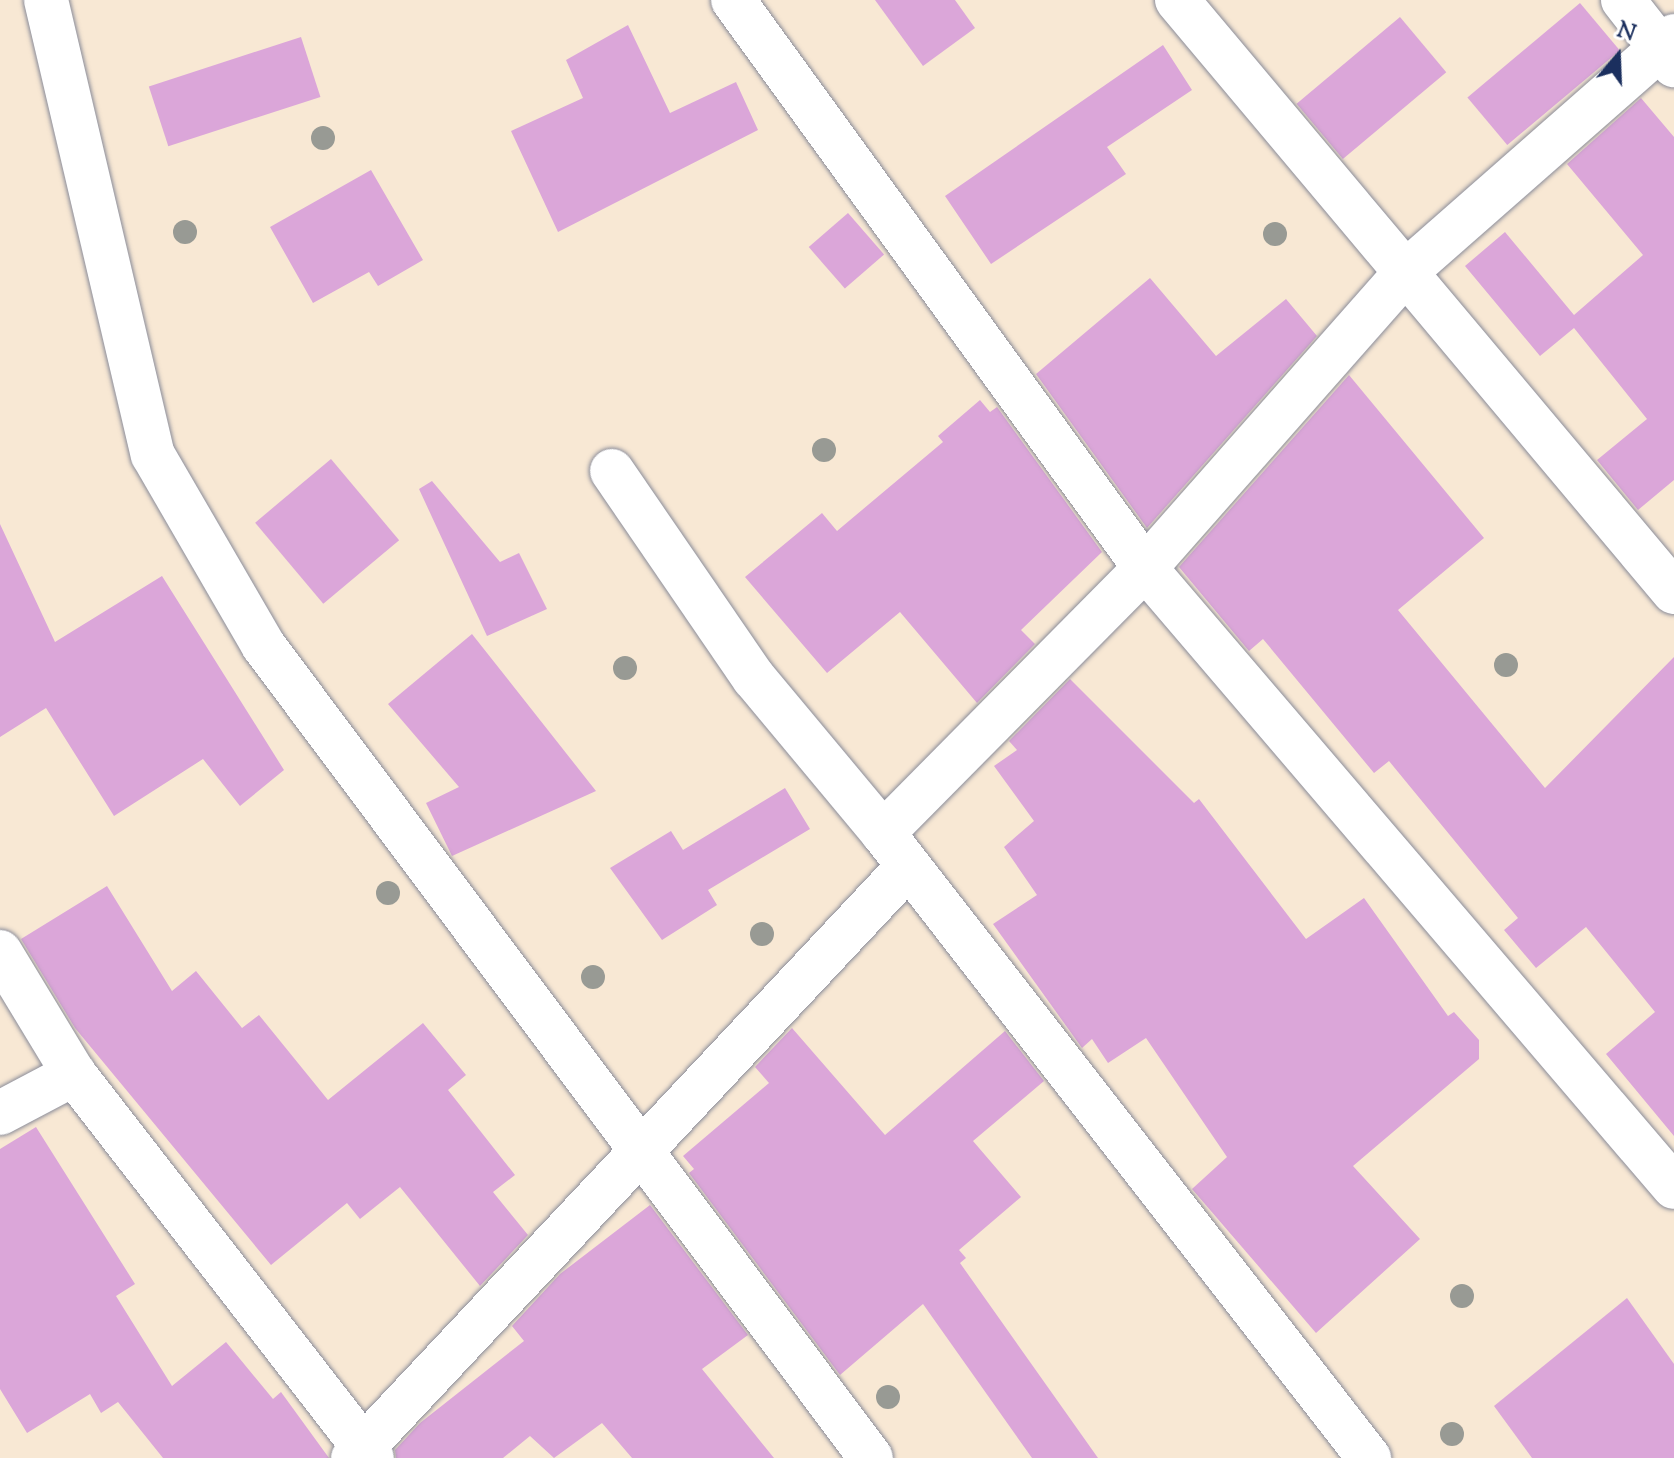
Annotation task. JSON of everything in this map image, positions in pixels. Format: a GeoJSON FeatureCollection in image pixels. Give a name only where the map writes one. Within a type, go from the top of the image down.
{"type":"FeatureCollection","features":[{"type":"Feature","properties":{"kind":"street"},"geometry":{"type":"LineString","coordinates":[[46,0],[153,455],[263,645],[871,1458]]}},
{"type":"Feature","properties":{"kind":"street"},"geometry":{"type":"LineString","coordinates":[[733,0],[1145,568],[1674,1187]]}},
{"type":"Feature","properties":{"kind":"street"},"geometry":{"type":"LineString","coordinates":[[1177,0],[1409,269],[1674,592]]}},
{"type":"Feature","properties":{"kind":"street"},"geometry":{"type":"LineString","coordinates":[[0,952],[74,1074],[363,1454],[638,1147],[1409,269],[1670,50],[1623,0]]}},
{"type":"Feature","properties":{"kind":"street"},"geometry":{"type":"LineString","coordinates":[[612,471],[754,678],[895,851],[1369,1458]]}},
{"type":"Feature","properties":{"kind":"street"},"geometry":{"type":"LineString","coordinates":[[0,1113],[74,1074]]}},
{"type":"Feature","properties":{"kind":"building"},"geometry":{"type":"Polygon","coordinates":[[[875,0],[955,0],[975,28],[923,66],[875,0]]]}},
{"type":"Feature","properties":{"kind":"building"},"geometry":{"type":"Polygon","coordinates":[[[1580,3],[1620,50],[1507,145],[1467,97],[1580,3]]]}},
{"type":"Feature","properties":{"kind":"building"},"geometry":{"type":"Polygon","coordinates":[[[1400,17],[1446,72],[1343,159],[1297,104],[1400,17]]]}},
{"type":"Feature","properties":{"kind":"building"},"geometry":{"type":"Polygon","coordinates":[[[628,25],[670,113],[736,82],[758,130],[558,232],[511,131],[583,98],[566,60],[628,25]]]}},
{"type":"Feature","properties":{"kind":"building"},"geometry":{"type":"Polygon","coordinates":[[[301,37],[320,97],[168,146],[149,86],[301,37]]]}},
{"type":"Feature","properties":{"kind":"building"},"geometry":{"type":"Polygon","coordinates":[[[1163,45],[1192,90],[1107,147],[1126,174],[991,264],[945,196],[1163,45]]]}},
{"type":"Feature","properties":{"kind":"building"},"geometry":{"type":"Polygon","coordinates":[[[1641,98],[1674,137],[1674,480],[1638,510],[1597,460],[1647,419],[1574,328],[1540,356],[1465,266],[1505,232],[1574,315],[1643,255],[1567,164],[1641,98]]]}},
{"type":"Feature","properties":{"kind":"building"},"geometry":{"type":"Polygon","coordinates":[[[371,170],[423,260],[378,286],[369,272],[313,303],[270,227],[371,170]]]}},
{"type":"Feature","properties":{"kind":"building"},"geometry":{"type":"Polygon","coordinates":[[[848,213],[884,255],[845,289],[809,247],[848,213]]]}},
{"type":"Feature","properties":{"kind":"building"},"geometry":{"type":"Polygon","coordinates":[[[1150,278],[1216,356],[1286,299],[1317,336],[1147,528],[1036,374],[1150,278]]]}},
{"type":"Feature","properties":{"kind":"building"},"geometry":{"type":"Polygon","coordinates":[[[1349,375],[1484,538],[1398,610],[1545,788],[1674,657],[1674,1136],[1606,1054],[1655,1012],[1586,927],[1536,968],[1504,930],[1518,918],[1389,761],[1374,773],[1263,639],[1249,651],[1179,567],[1349,375]]]}},
{"type":"Feature","properties":{"kind":"building"},"geometry":{"type":"Polygon","coordinates":[[[980,400],[990,412],[997,407],[1102,552],[1021,630],[1035,644],[977,703],[900,612],[827,673],[745,577],[822,513],[837,531],[943,442],[938,436],[980,400]]]}},
{"type":"Feature","properties":{"kind":"building"},"geometry":{"type":"Polygon","coordinates":[[[331,459],[399,540],[323,604],[255,523],[331,459]]]}},
{"type":"Feature","properties":{"kind":"building"},"geometry":{"type":"Polygon","coordinates":[[[432,481],[500,562],[519,553],[547,609],[487,636],[419,489],[432,481]]]}},
{"type":"Feature","properties":{"kind":"building"},"geometry":{"type":"Polygon","coordinates":[[[0,524],[55,642],[162,576],[284,770],[240,806],[203,759],[114,816],[46,708],[0,737],[0,524]]]}},
{"type":"Feature","properties":{"kind":"building"},"geometry":{"type":"Polygon","coordinates":[[[472,634],[596,791],[452,856],[426,803],[459,787],[388,704],[472,634]]]}},
{"type":"Feature","properties":{"kind":"building"},"geometry":{"type":"Polygon","coordinates":[[[1070,679],[1194,803],[1199,799],[1306,939],[1364,898],[1448,1016],[1454,1012],[1479,1040],[1479,1059],[1353,1166],[1420,1239],[1316,1333],[1192,1189],[1227,1157],[1146,1038],[1108,1063],[1092,1039],[1082,1048],[993,924],[1037,895],[1004,847],[1034,821],[994,766],[1017,750],[1009,741],[1070,679]]]}},
{"type":"Feature","properties":{"kind":"building"},"geometry":{"type":"Polygon","coordinates":[[[785,788],[810,829],[708,890],[717,905],[662,940],[610,868],[671,831],[683,850],[785,788]]]}},
{"type":"Feature","properties":{"kind":"building"},"geometry":{"type":"Polygon","coordinates":[[[107,886],[172,991],[196,971],[242,1028],[259,1015],[328,1100],[423,1023],[466,1075],[448,1090],[515,1175],[493,1192],[528,1235],[480,1286],[400,1187],[360,1219],[347,1203],[271,1265],[75,1028],[21,939],[107,886]]]}},
{"type":"Feature","properties":{"kind":"building"},"geometry":{"type":"Polygon","coordinates":[[[792,1028],[885,1135],[1005,1031],[1044,1081],[973,1141],[1021,1197],[959,1250],[966,1258],[960,1263],[1098,1458],[1032,1458],[923,1304],[840,1375],[689,1173],[694,1169],[683,1156],[769,1083],[755,1067],[792,1028]]]}},
{"type":"Feature","properties":{"kind":"building"},"geometry":{"type":"Polygon","coordinates":[[[36,1127],[135,1284],[116,1296],[172,1386],[226,1342],[273,1399],[281,1392],[329,1458],[163,1458],[118,1402],[101,1413],[90,1394],[27,1433],[0,1389],[0,1149],[36,1127]]]}},
{"type":"Feature","properties":{"kind":"building"},"geometry":{"type":"Polygon","coordinates":[[[650,1205],[748,1335],[702,1369],[774,1458],[632,1458],[602,1423],[554,1458],[530,1436],[503,1458],[396,1458],[395,1450],[420,1423],[524,1341],[512,1326],[560,1274],[650,1205]]]}},
{"type":"Feature","properties":{"kind":"building"},"geometry":{"type":"Polygon","coordinates":[[[1627,1298],[1674,1364],[1674,1458],[1532,1458],[1494,1406],[1627,1298]]]}}]}
